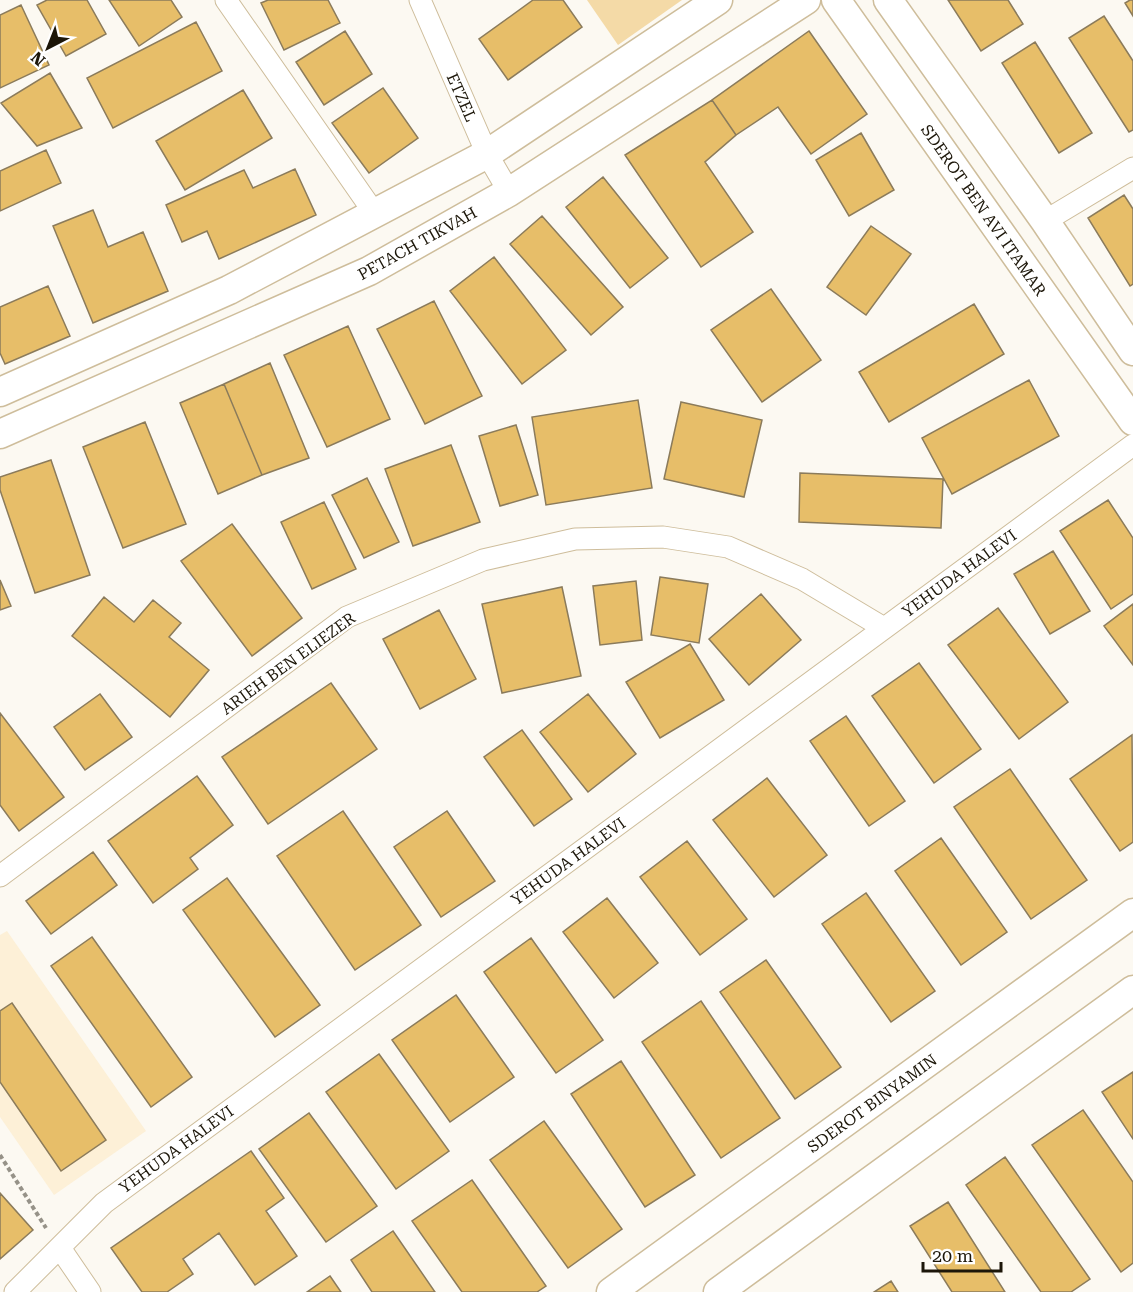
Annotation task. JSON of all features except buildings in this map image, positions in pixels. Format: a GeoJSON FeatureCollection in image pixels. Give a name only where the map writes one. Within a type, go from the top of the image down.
{"type":"FeatureCollection","features":[{"type":"Feature","properties":{"kind":"main road"},"geometry":{"type":"LineString","coordinates":[[0,392],[230,290],[487,154],[718,0]]}},
{"type":"Feature","properties":{"kind":"main road","name":"PETACH TIKVAH"},"geometry":{"type":"LineString","coordinates":[[0,434],[369,271],[509,192],[806,0]]}},
{"type":"Feature","properties":{"kind":"main road","name":"SDEROT BEN AVI ITAMAR"},"geometry":{"type":"LineString","coordinates":[[836,0],[1133,421]]}},
{"type":"Feature","properties":{"kind":"main road"},"geometry":{"type":"LineString","coordinates":[[888,0],[1045,221],[1133,351]]}},
{"type":"Feature","properties":{"kind":"main road","name":"SDEROT BINYAMIN"},"geometry":{"type":"LineString","coordinates":[[611,1292],[1133,913]]}},
{"type":"Feature","properties":{"kind":"main road"},"geometry":{"type":"LineString","coordinates":[[718,1292],[1133,990]]}},
{"type":"Feature","properties":{"kind":"street"},"geometry":{"type":"LineString","coordinates":[[226,0],[375,214]]}},
{"type":"Feature","properties":{"kind":"street","name":"ETZEL"},"geometry":{"type":"LineString","coordinates":[[420,0],[487,154],[509,192]]}},
{"type":"Feature","properties":{"kind":"street"},"geometry":{"type":"LineString","coordinates":[[1045,221],[1133,168]]}},
{"type":"Feature","properties":{"kind":"street","name":"YEHUDA HALEVI"},"geometry":{"type":"LineString","coordinates":[[15,1292],[104,1203],[1133,445]]}},
{"type":"Feature","properties":{"kind":"street","name":"ARIEH BEN ELIEZER"},"geometry":{"type":"LineString","coordinates":[[0,876],[347,617],[483,560],[575,539],[663,537],[728,547],[802,579],[884,628]]}},
{"type":"Feature","properties":{"kind":"street"},"geometry":{"type":"LineString","coordinates":[[60,1248],[90,1292]]}},
{"type":"Feature","properties":{"kind":"path"},"geometry":{"type":"LineString","coordinates":[[0,1155],[60,1248]]}},
{"type":"Feature","properties":{"kind":"shaded area"},"geometry":{"type":"Polygon","coordinates":[[[587,0],[682,0],[618,45],[587,0]]]}},
{"type":"Feature","properties":{"kind":"shaded area"},"geometry":{"type":"Polygon","coordinates":[[[7,931],[146,1131],[54,1195],[0,1117],[0,935],[7,931]]]}}]}
